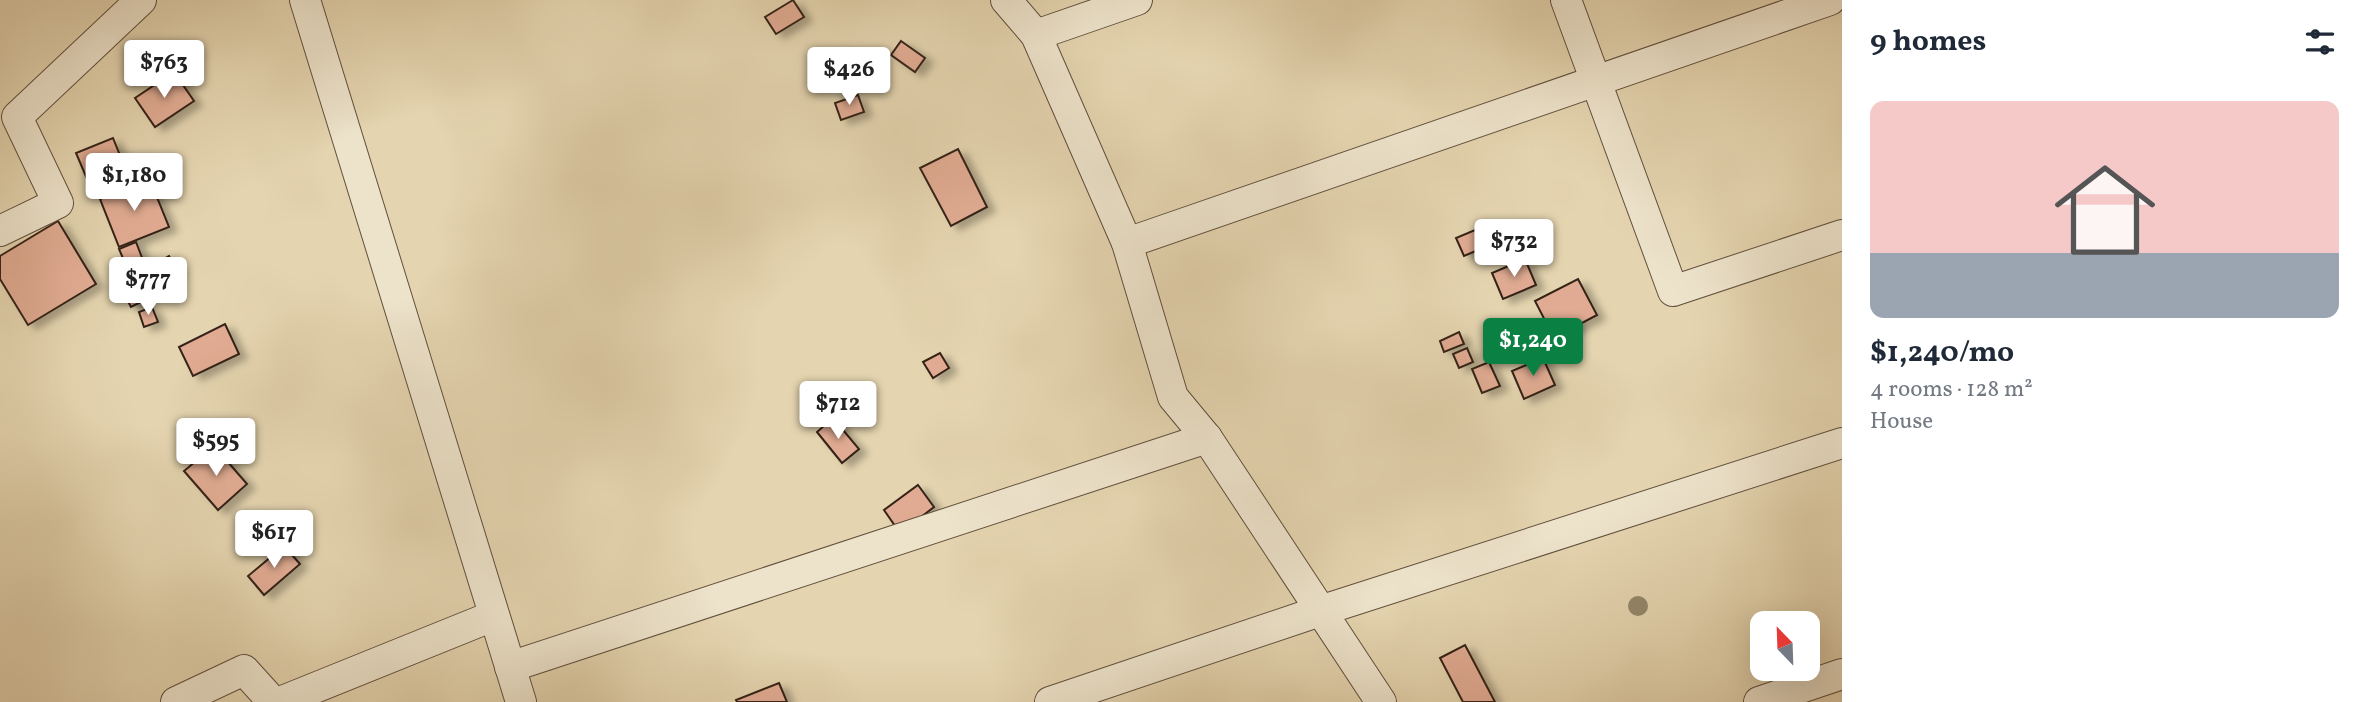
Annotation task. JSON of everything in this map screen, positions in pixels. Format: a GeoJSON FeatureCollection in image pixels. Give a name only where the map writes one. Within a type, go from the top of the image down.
{"type":"FeatureCollection","features":[{"type":"Feature","properties":{"kind":"street"},"geometry":{"type":"LineString","coordinates":[[0,230],[58,203],[17,117],[141,0]]}},
{"type":"Feature","properties":{"kind":"street"},"geometry":{"type":"LineString","coordinates":[[305,0],[521,702]]}},
{"type":"Feature","properties":{"kind":"street"},"geometry":{"type":"LineString","coordinates":[[1006,0],[1036,35],[1127,243],[1173,397],[1207,438],[1381,702]]}},
{"type":"Feature","properties":{"kind":"street"},"geometry":{"type":"LineString","coordinates":[[1036,35],[1137,0]]}},
{"type":"Feature","properties":{"kind":"street"},"geometry":{"type":"LineString","coordinates":[[1566,0],[1674,291],[1842,235]]}},
{"type":"Feature","properties":{"kind":"street"},"geometry":{"type":"LineString","coordinates":[[1127,243],[1595,79],[1830,0]]}},
{"type":"Feature","properties":{"kind":"street"},"geometry":{"type":"LineString","coordinates":[[510,667],[1207,438]]}},
{"type":"Feature","properties":{"kind":"street"},"geometry":{"type":"LineString","coordinates":[[1050,702],[1320,611],[1842,443]]}},
{"type":"Feature","properties":{"kind":"street"},"geometry":{"type":"LineString","coordinates":[[280,702],[493,616]]}},
{"type":"Feature","properties":{"kind":"street"},"geometry":{"type":"LineString","coordinates":[[176,702],[244,670],[273,702]]}},
{"type":"Feature","properties":{"kind":"street"},"geometry":{"type":"LineString","coordinates":[[1759,702],[1842,674]]}},
{"type":"Feature","properties":{"kind":"building"},"geometry":{"type":"Polygon","coordinates":[[[793,0],[804,17],[776,34],[765,17],[793,0]]]}},
{"type":"Feature","properties":{"kind":"building"},"geometry":{"type":"Polygon","coordinates":[[[901,41],[925,58],[915,72],[891,55],[901,41]]]}},
{"type":"Feature","properties":{"kind":"building"},"geometry":{"type":"Polygon","coordinates":[[[174,72],[194,101],[155,127],[135,98],[174,72]]]}},
{"type":"Feature","properties":{"kind":"building"},"geometry":{"type":"Polygon","coordinates":[[[858,95],[864,112],[841,120],[835,103],[858,95]]]}},
{"type":"Feature","properties":{"kind":"building"},"geometry":{"type":"Polygon","coordinates":[[[113,138],[123,163],[87,179],[76,153],[113,138]]]}},
{"type":"Feature","properties":{"kind":"building"},"geometry":{"type":"Polygon","coordinates":[[[958,149],[987,207],[951,226],[920,168],[958,149]]]}},
{"type":"Feature","properties":{"kind":"building"},"geometry":{"type":"Polygon","coordinates":[[[150,180],[169,227],[119,247],[100,199],[150,180]]]}},
{"type":"Feature","properties":{"kind":"building"},"geometry":{"type":"Polygon","coordinates":[[[58,221],[96,284],[28,325],[0,279],[0,256],[58,221]]]}},
{"type":"Feature","properties":{"kind":"building"},"geometry":{"type":"Polygon","coordinates":[[[1475,230],[1483,248],[1464,256],[1456,238],[1475,230]]]}},
{"type":"Feature","properties":{"kind":"building"},"geometry":{"type":"Polygon","coordinates":[[[136,242],[144,263],[128,270],[119,249],[136,242]]]}},
{"type":"Feature","properties":{"kind":"building"},"geometry":{"type":"Polygon","coordinates":[[[169,256],[177,271],[138,292],[143,301],[131,307],[118,283],[169,256]]]}},
{"type":"Feature","properties":{"kind":"building"},"geometry":{"type":"Polygon","coordinates":[[[1525,259],[1536,285],[1503,299],[1492,273],[1525,259]]]}},
{"type":"Feature","properties":{"kind":"building"},"geometry":{"type":"Polygon","coordinates":[[[1578,279],[1597,315],[1554,338],[1535,301],[1578,279]]]}},
{"type":"Feature","properties":{"kind":"building"},"geometry":{"type":"Polygon","coordinates":[[[152,307],[158,322],[144,327],[139,312],[152,307]]]}},
{"type":"Feature","properties":{"kind":"building"},"geometry":{"type":"Polygon","coordinates":[[[225,324],[239,354],[193,376],[179,347],[225,324]]]}},
{"type":"Feature","properties":{"kind":"building"},"geometry":{"type":"Polygon","coordinates":[[[1459,332],[1464,344],[1444,352],[1440,341],[1459,332]]]}},
{"type":"Feature","properties":{"kind":"building"},"geometry":{"type":"Polygon","coordinates":[[[1467,348],[1473,362],[1459,368],[1453,354],[1467,348]]]}},
{"type":"Feature","properties":{"kind":"building"},"geometry":{"type":"Polygon","coordinates":[[[940,353],[949,368],[933,378],[923,362],[940,353]]]}},
{"type":"Feature","properties":{"kind":"building"},"geometry":{"type":"Polygon","coordinates":[[[1543,358],[1555,385],[1524,399],[1512,371],[1543,358]]]}},
{"type":"Feature","properties":{"kind":"building"},"geometry":{"type":"Polygon","coordinates":[[[1489,362],[1500,386],[1482,393],[1472,369],[1489,362]]]}},
{"type":"Feature","properties":{"kind":"building"},"geometry":{"type":"Polygon","coordinates":[[[833,418],[859,449],[842,463],[817,432],[833,418]]]}},
{"type":"Feature","properties":{"kind":"building"},"geometry":{"type":"Polygon","coordinates":[[[214,446],[247,484],[218,510],[184,471],[214,446]]]}},
{"type":"Feature","properties":{"kind":"building"},"geometry":{"type":"Polygon","coordinates":[[[918,485],[934,507],[900,533],[884,510],[918,485]]]}},
{"type":"Feature","properties":{"kind":"building"},"geometry":{"type":"Polygon","coordinates":[[[284,546],[300,564],[264,595],[248,576],[284,546]]]}},
{"type":"Feature","properties":{"kind":"building"},"geometry":{"type":"Polygon","coordinates":[[[1465,645],[1495,702],[1463,702],[1440,658],[1465,645]]]}},
{"type":"Feature","properties":{"kind":"building"},"geometry":{"type":"Polygon","coordinates":[[[779,683],[787,702],[736,700],[779,683]]]}}]}
